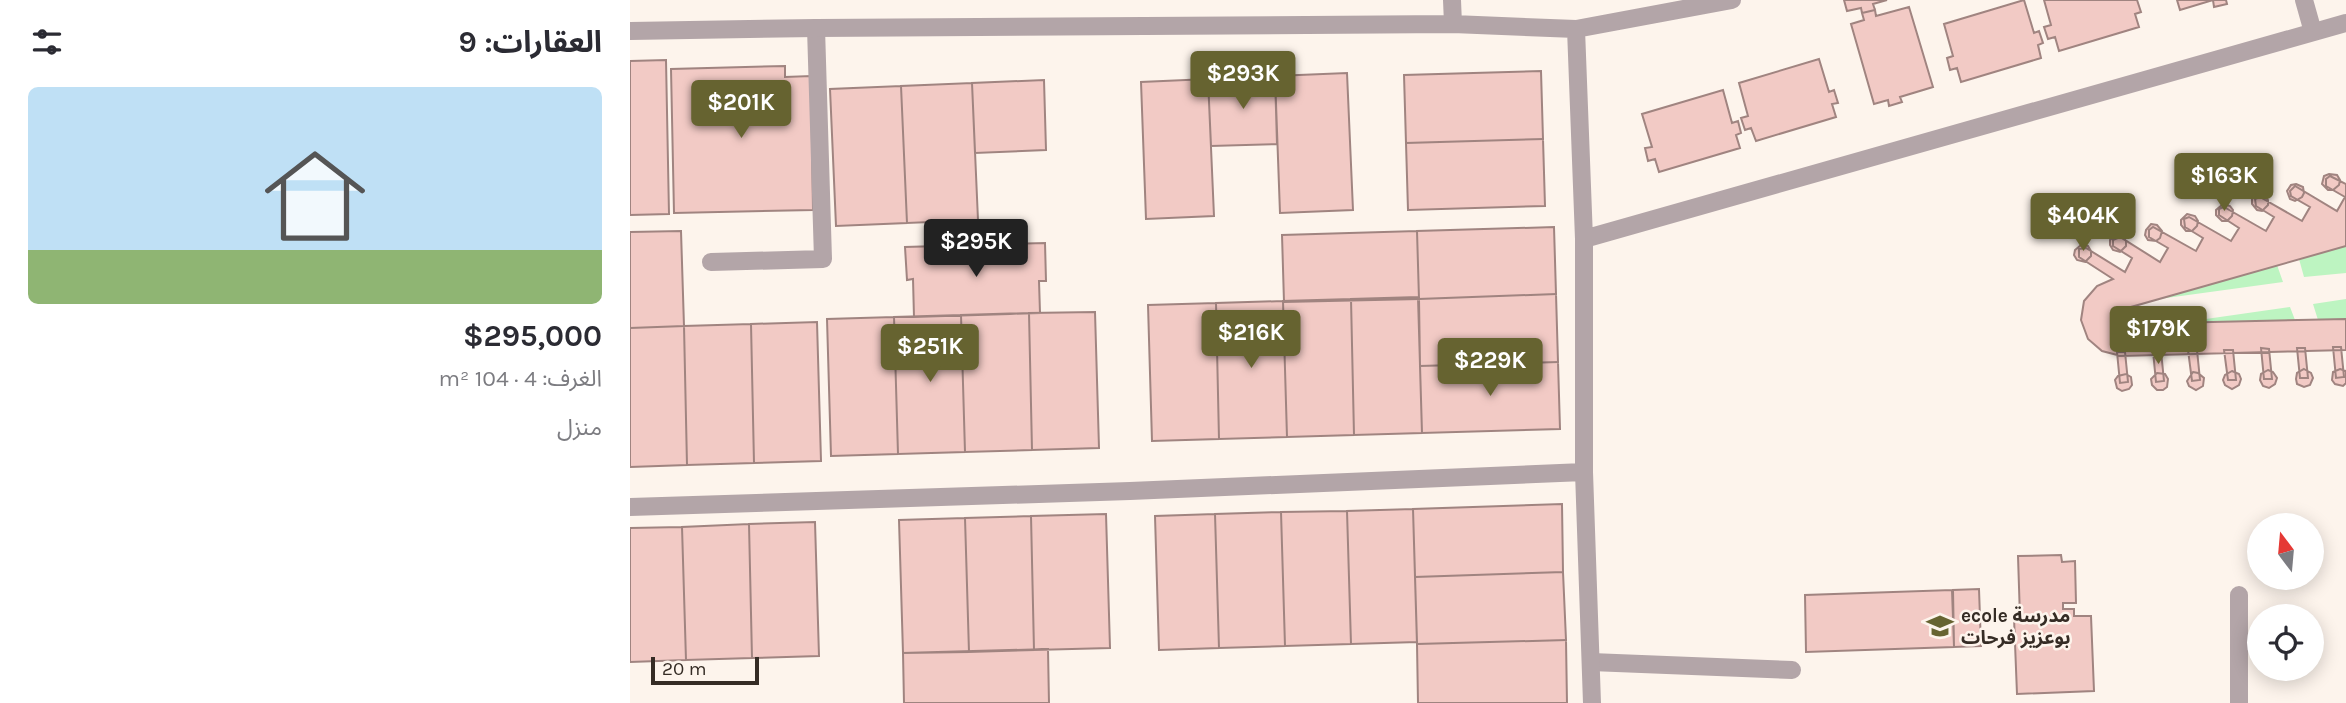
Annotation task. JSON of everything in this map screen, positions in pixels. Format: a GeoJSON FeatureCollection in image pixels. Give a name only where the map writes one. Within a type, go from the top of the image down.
{"type":"FeatureCollection","features":[{"type":"Feature","properties":{"kind":"street"},"geometry":{"type":"LineString","coordinates":[[1452,0],[1453,24]]}},
{"type":"Feature","properties":{"kind":"street"},"geometry":{"type":"LineString","coordinates":[[630,31],[1453,24],[1576,29],[1732,0]]}},
{"type":"Feature","properties":{"kind":"street"},"geometry":{"type":"LineString","coordinates":[[2304,0],[2313,32]]}},
{"type":"Feature","properties":{"kind":"street"},"geometry":{"type":"LineString","coordinates":[[1584,239],[2346,23]]}},
{"type":"Feature","properties":{"kind":"street"},"geometry":{"type":"LineString","coordinates":[[711,262],[823,259],[816,28]]}},
{"type":"Feature","properties":{"kind":"street"},"geometry":{"type":"LineString","coordinates":[[1576,29],[1584,239],[1584,472],[1592,703]]}},
{"type":"Feature","properties":{"kind":"street"},"geometry":{"type":"LineString","coordinates":[[630,507],[1130,491],[1584,472]]}},
{"type":"Feature","properties":{"kind":"street"},"geometry":{"type":"LineString","coordinates":[[2239,595],[2239,703]]}},
{"type":"Feature","properties":{"kind":"street"},"geometry":{"type":"LineString","coordinates":[[1591,662],[1792,670]]}},
{"type":"Feature","properties":{"kind":"green space"},"geometry":{"type":"Polygon","coordinates":[[[2346,246],[2346,273],[2304,277],[2299,259],[2346,246]]]}},
{"type":"Feature","properties":{"kind":"green space"},"geometry":{"type":"Polygon","coordinates":[[[2277,265],[2283,282],[2159,299],[2277,265]]]}},
{"type":"Feature","properties":{"kind":"green space"},"geometry":{"type":"Polygon","coordinates":[[[2346,299],[2346,319],[2318,320],[2313,304],[2346,299]]]}},
{"type":"Feature","properties":{"kind":"green space"},"geometry":{"type":"Polygon","coordinates":[[[2290,307],[2295,320],[2178,323],[2290,307]]]}},
{"type":"Feature","properties":{"kind":"building"},"geometry":{"type":"Polygon","coordinates":[[[1844,0],[1887,0],[1873,4],[1875,10],[1862,13],[1861,8],[1847,11],[1844,0]]]}},
{"type":"Feature","properties":{"kind":"building"},"geometry":{"type":"Polygon","coordinates":[[[2024,0],[2034,33],[2039,31],[2043,43],[2038,45],[2041,58],[1961,82],[1957,68],[1950,70],[1947,58],[1953,56],[1944,24],[2024,0]]]}},
{"type":"Feature","properties":{"kind":"building"},"geometry":{"type":"Polygon","coordinates":[[[2044,0],[2137,0],[2141,12],[2135,14],[2139,27],[2059,51],[2055,37],[2048,39],[2044,27],[2051,25],[2044,0]]]}},
{"type":"Feature","properties":{"kind":"building"},"geometry":{"type":"Polygon","coordinates":[[[2177,0],[2213,0],[2180,10],[2177,0]]]}},
{"type":"Feature","properties":{"kind":"building"},"geometry":{"type":"Polygon","coordinates":[[[2213,0],[2226,0],[2227,4],[2214,7],[2213,0]]]}},
{"type":"Feature","properties":{"kind":"building"},"geometry":{"type":"Polygon","coordinates":[[[1909,7],[1933,87],[1900,97],[1902,102],[1889,106],[1888,100],[1874,104],[1851,24],[1864,20],[1862,13],[1875,10],[1876,16],[1909,7]]]}},
{"type":"Feature","properties":{"kind":"building"},"geometry":{"type":"Polygon","coordinates":[[[1819,59],[1829,92],[1834,90],[1838,103],[1832,104],[1836,117],[1756,141],[1751,128],[1745,130],[1741,118],[1748,116],[1739,83],[1819,59]]]}},
{"type":"Feature","properties":{"kind":"building"},"geometry":{"type":"Polygon","coordinates":[[[666,60],[669,214],[630,215],[630,61],[666,60]]]}},
{"type":"Feature","properties":{"kind":"building"},"geometry":{"type":"Polygon","coordinates":[[[785,66],[785,77],[811,76],[813,210],[674,213],[671,69],[785,66]]]}},
{"type":"Feature","properties":{"kind":"building"},"geometry":{"type":"Polygon","coordinates":[[[1541,71],[1543,139],[1406,143],[1404,75],[1541,71]]]}},
{"type":"Feature","properties":{"kind":"building"},"geometry":{"type":"Polygon","coordinates":[[[1347,73],[1353,210],[1280,213],[1275,76],[1347,73]]]}},
{"type":"Feature","properties":{"kind":"building"},"geometry":{"type":"Polygon","coordinates":[[[1275,76],[1277,144],[1211,146],[1208,79],[1275,76]]]}},
{"type":"Feature","properties":{"kind":"building"},"geometry":{"type":"Polygon","coordinates":[[[1208,79],[1214,216],[1146,219],[1141,82],[1208,79]]]}},
{"type":"Feature","properties":{"kind":"building"},"geometry":{"type":"Polygon","coordinates":[[[1044,80],[1046,150],[975,153],[972,83],[1044,80]]]}},
{"type":"Feature","properties":{"kind":"building"},"geometry":{"type":"Polygon","coordinates":[[[972,83],[978,220],[907,223],[901,86],[972,83]]]}},
{"type":"Feature","properties":{"kind":"building"},"geometry":{"type":"Polygon","coordinates":[[[901,86],[907,223],[836,226],[830,89],[901,86]]]}},
{"type":"Feature","properties":{"kind":"building"},"geometry":{"type":"Polygon","coordinates":[[[1723,90],[1732,123],[1738,121],[1741,133],[1736,135],[1740,148],[1659,172],[1655,159],[1648,161],[1645,148],[1652,147],[1642,114],[1723,90]]]}},
{"type":"Feature","properties":{"kind":"building"},"geometry":{"type":"Polygon","coordinates":[[[1543,139],[1545,206],[1408,210],[1406,143],[1543,139]]]}},
{"type":"Feature","properties":{"kind":"building"},"geometry":{"type":"Polygon","coordinates":[[[2337,175],[2340,180],[2333,190],[2328,190],[2322,184],[2324,176],[2337,175]]]}},
{"type":"Feature","properties":{"kind":"building"},"geometry":{"type":"Polygon","coordinates":[[[2330,176],[2346,184],[2346,246],[2124,309],[2118,316],[2120,321],[2126,324],[2346,319],[2346,350],[2121,356],[2102,351],[2088,339],[2081,320],[2084,301],[2097,286],[2113,279],[2079,257],[2079,249],[2086,248],[2125,272],[2132,258],[2113,246],[2113,240],[2120,237],[2160,262],[2168,248],[2149,237],[2149,230],[2153,227],[2196,251],[2203,238],[2185,227],[2184,219],[2189,217],[2231,241],[2239,228],[2219,215],[2219,209],[2224,207],[2266,231],[2274,217],[2256,206],[2255,199],[2260,197],[2302,221],[2310,207],[2291,196],[2290,191],[2295,186],[2337,211],[2345,197],[2326,186],[2326,179],[2330,176]]]}},
{"type":"Feature","properties":{"kind":"building"},"geometry":{"type":"Polygon","coordinates":[[[2291,185],[2303,187],[2304,193],[2295,201],[2290,199],[2287,191],[2291,185]]]}},
{"type":"Feature","properties":{"kind":"building"},"geometry":{"type":"Polygon","coordinates":[[[2258,194],[2268,200],[2268,205],[2262,211],[2252,204],[2252,199],[2258,194]]]}},
{"type":"Feature","properties":{"kind":"building"},"geometry":{"type":"Polygon","coordinates":[[[2223,204],[2233,210],[2227,221],[2222,221],[2216,215],[2216,210],[2223,204]]]}},
{"type":"Feature","properties":{"kind":"building"},"geometry":{"type":"Polygon","coordinates":[[[2187,214],[2195,216],[2198,221],[2192,231],[2186,231],[2181,225],[2181,220],[2187,214]]]}},
{"type":"Feature","properties":{"kind":"building"},"geometry":{"type":"Polygon","coordinates":[[[2151,224],[2157,225],[2162,231],[2156,241],[2148,240],[2145,235],[2151,224]]]}},
{"type":"Feature","properties":{"kind":"building"},"geometry":{"type":"Polygon","coordinates":[[[1554,227],[1556,294],[1419,299],[1417,231],[1554,227]]]}},
{"type":"Feature","properties":{"kind":"building"},"geometry":{"type":"Polygon","coordinates":[[[681,231],[684,326],[630,328],[630,232],[681,231]]]}},
{"type":"Feature","properties":{"kind":"building"},"geometry":{"type":"Polygon","coordinates":[[[1417,231],[1419,299],[1284,302],[1282,235],[1417,231]]]}},
{"type":"Feature","properties":{"kind":"building"},"geometry":{"type":"Polygon","coordinates":[[[2116,235],[2122,235],[2126,241],[2126,246],[2120,252],[2113,250],[2110,245],[2110,240],[2116,235]]]}},
{"type":"Feature","properties":{"kind":"building"},"geometry":{"type":"Polygon","coordinates":[[[1045,243],[1046,281],[1039,281],[1040,313],[914,317],[913,279],[907,280],[905,247],[1045,243]]]}},
{"type":"Feature","properties":{"kind":"building"},"geometry":{"type":"Polygon","coordinates":[[[2081,245],[2088,246],[2091,251],[2091,256],[2085,262],[2077,260],[2074,255],[2081,245]]]}},
{"type":"Feature","properties":{"kind":"building"},"geometry":{"type":"Polygon","coordinates":[[[1556,294],[1558,362],[1420,366],[1419,299],[1556,294]]]}},
{"type":"Feature","properties":{"kind":"building"},"geometry":{"type":"Polygon","coordinates":[[[1418,297],[1422,433],[1354,435],[1351,299],[1418,297]]]}},
{"type":"Feature","properties":{"kind":"building"},"geometry":{"type":"Polygon","coordinates":[[[1351,299],[1354,435],[1287,437],[1283,301],[1351,299]]]}},
{"type":"Feature","properties":{"kind":"building"},"geometry":{"type":"Polygon","coordinates":[[[1283,301],[1287,437],[1219,439],[1216,303],[1283,301]]]}},
{"type":"Feature","properties":{"kind":"building"},"geometry":{"type":"Polygon","coordinates":[[[1216,303],[1219,439],[1152,441],[1148,305],[1216,303]]]}},
{"type":"Feature","properties":{"kind":"building"},"geometry":{"type":"Polygon","coordinates":[[[1095,312],[1099,448],[1032,450],[1029,313],[1095,312]]]}},
{"type":"Feature","properties":{"kind":"building"},"geometry":{"type":"Polygon","coordinates":[[[1029,313],[1032,450],[965,452],[961,315],[1029,313]]]}},
{"type":"Feature","properties":{"kind":"building"},"geometry":{"type":"Polygon","coordinates":[[[961,315],[965,452],[898,454],[894,317],[961,315]]]}},
{"type":"Feature","properties":{"kind":"building"},"geometry":{"type":"Polygon","coordinates":[[[894,317],[898,454],[831,456],[827,319],[894,317]]]}},
{"type":"Feature","properties":{"kind":"building"},"geometry":{"type":"Polygon","coordinates":[[[817,322],[821,461],[754,463],[751,324],[817,322]]]}},
{"type":"Feature","properties":{"kind":"building"},"geometry":{"type":"Polygon","coordinates":[[[751,324],[754,463],[687,465],[684,326],[751,324]]]}},
{"type":"Feature","properties":{"kind":"building"},"geometry":{"type":"Polygon","coordinates":[[[684,326],[687,465],[630,467],[630,328],[684,326]]]}},
{"type":"Feature","properties":{"kind":"building"},"geometry":{"type":"Polygon","coordinates":[[[2333,347],[2341,347],[2344,377],[2336,378],[2333,347]]]}},
{"type":"Feature","properties":{"kind":"building"},"geometry":{"type":"Polygon","coordinates":[[[2261,348],[2269,349],[2272,379],[2264,379],[2261,348]]]}},
{"type":"Feature","properties":{"kind":"building"},"geometry":{"type":"Polygon","coordinates":[[[2297,348],[2305,348],[2308,378],[2300,378],[2297,348]]]}},
{"type":"Feature","properties":{"kind":"building"},"geometry":{"type":"Polygon","coordinates":[[[2188,350],[2197,350],[2200,380],[2192,381],[2188,350]]]}},
{"type":"Feature","properties":{"kind":"building"},"geometry":{"type":"Polygon","coordinates":[[[2224,350],[2233,350],[2236,380],[2228,380],[2224,350]]]}},
{"type":"Feature","properties":{"kind":"building"},"geometry":{"type":"Polygon","coordinates":[[[2153,351],[2161,351],[2164,381],[2156,382],[2153,351]]]}},
{"type":"Feature","properties":{"kind":"building"},"geometry":{"type":"Polygon","coordinates":[[[2117,352],[2125,352],[2128,382],[2120,383],[2117,352]]]}},
{"type":"Feature","properties":{"kind":"building"},"geometry":{"type":"Polygon","coordinates":[[[1558,362],[1560,429],[1422,433],[1420,366],[1558,362]]]}},
{"type":"Feature","properties":{"kind":"building"},"geometry":{"type":"Polygon","coordinates":[[[2304,369],[2311,373],[2313,378],[2310,385],[2304,387],[2297,384],[2296,379],[2297,373],[2304,369]]]}},
{"type":"Feature","properties":{"kind":"building"},"geometry":{"type":"Polygon","coordinates":[[[2340,369],[2346,371],[2346,383],[2343,386],[2332,380],[2333,372],[2340,369]]]}},
{"type":"Feature","properties":{"kind":"building"},"geometry":{"type":"Polygon","coordinates":[[[2268,370],[2277,378],[2275,384],[2269,388],[2263,386],[2260,380],[2261,374],[2268,370]]]}},
{"type":"Feature","properties":{"kind":"building"},"geometry":{"type":"Polygon","coordinates":[[[2232,371],[2239,374],[2241,379],[2239,385],[2232,389],[2225,385],[2223,380],[2225,375],[2232,371]]]}},
{"type":"Feature","properties":{"kind":"building"},"geometry":{"type":"Polygon","coordinates":[[[2193,372],[2204,378],[2203,386],[2196,390],[2189,386],[2187,381],[2193,372]]]}},
{"type":"Feature","properties":{"kind":"building"},"geometry":{"type":"Polygon","coordinates":[[[2157,373],[2165,374],[2168,379],[2167,387],[2163,390],[2157,390],[2152,385],[2151,379],[2157,373]]]}},
{"type":"Feature","properties":{"kind":"building"},"geometry":{"type":"Polygon","coordinates":[[[2126,374],[2131,377],[2132,385],[2122,391],[2117,388],[2115,380],[2126,374]]]}},
{"type":"Feature","properties":{"kind":"building"},"geometry":{"type":"Polygon","coordinates":[[[1562,504],[1563,572],[1415,577],[1413,509],[1562,504]]]}},
{"type":"Feature","properties":{"kind":"building"},"geometry":{"type":"Polygon","coordinates":[[[1413,509],[1417,642],[1351,644],[1347,511],[1413,509]]]}},
{"type":"Feature","properties":{"kind":"building"},"geometry":{"type":"Polygon","coordinates":[[[1347,511],[1351,644],[1285,646],[1281,512],[1347,511]]]}},
{"type":"Feature","properties":{"kind":"building"},"geometry":{"type":"Polygon","coordinates":[[[1281,512],[1285,646],[1219,648],[1215,514],[1281,512]]]}},
{"type":"Feature","properties":{"kind":"building"},"geometry":{"type":"Polygon","coordinates":[[[1106,514],[1110,648],[1034,650],[1031,516],[1106,514]]]}},
{"type":"Feature","properties":{"kind":"building"},"geometry":{"type":"Polygon","coordinates":[[[1215,514],[1219,648],[1159,650],[1155,516],[1215,514]]]}},
{"type":"Feature","properties":{"kind":"building"},"geometry":{"type":"Polygon","coordinates":[[[1031,516],[1034,650],[969,652],[965,518],[1031,516]]]}},
{"type":"Feature","properties":{"kind":"building"},"geometry":{"type":"Polygon","coordinates":[[[965,518],[969,652],[903,653],[899,520],[965,518]]]}},
{"type":"Feature","properties":{"kind":"building"},"geometry":{"type":"Polygon","coordinates":[[[815,522],[819,656],[752,658],[749,524],[815,522]]]}},
{"type":"Feature","properties":{"kind":"building"},"geometry":{"type":"Polygon","coordinates":[[[749,524],[752,658],[686,660],[682,527],[749,524]]]}},
{"type":"Feature","properties":{"kind":"building"},"geometry":{"type":"Polygon","coordinates":[[[682,527],[686,660],[630,662],[630,528],[682,527]]]}},
{"type":"Feature","properties":{"kind":"building"},"geometry":{"type":"Polygon","coordinates":[[[2061,555],[2062,562],[2075,561],[2076,603],[2063,603],[2063,609],[2074,609],[2074,616],[2091,616],[2094,691],[2017,694],[2014,618],[2020,618],[2018,556],[2061,555]]]}},
{"type":"Feature","properties":{"kind":"building"},"geometry":{"type":"Polygon","coordinates":[[[1563,572],[1566,640],[1417,644],[1415,577],[1563,572]]]}},
{"type":"Feature","properties":{"kind":"building"},"geometry":{"type":"Polygon","coordinates":[[[1979,589],[1981,646],[1954,647],[1953,590],[1979,589]]]}},
{"type":"Feature","properties":{"kind":"building"},"geometry":{"type":"Polygon","coordinates":[[[1952,590],[1954,647],[1806,652],[1805,595],[1952,590]]]}},
{"type":"Feature","properties":{"kind":"building"},"geometry":{"type":"Polygon","coordinates":[[[1566,640],[1567,703],[1418,703],[1417,644],[1566,640]]]}},
{"type":"Feature","properties":{"kind":"building"},"geometry":{"type":"Polygon","coordinates":[[[1048,649],[1049,703],[904,703],[903,653],[1048,649]]]}},
{"type":"Feature","properties":{"kind":"place","name":"ecole مدرسة بوعزيز فرحات"},"geometry":{"type":"Point","coordinates":[1940,626]}}]}
